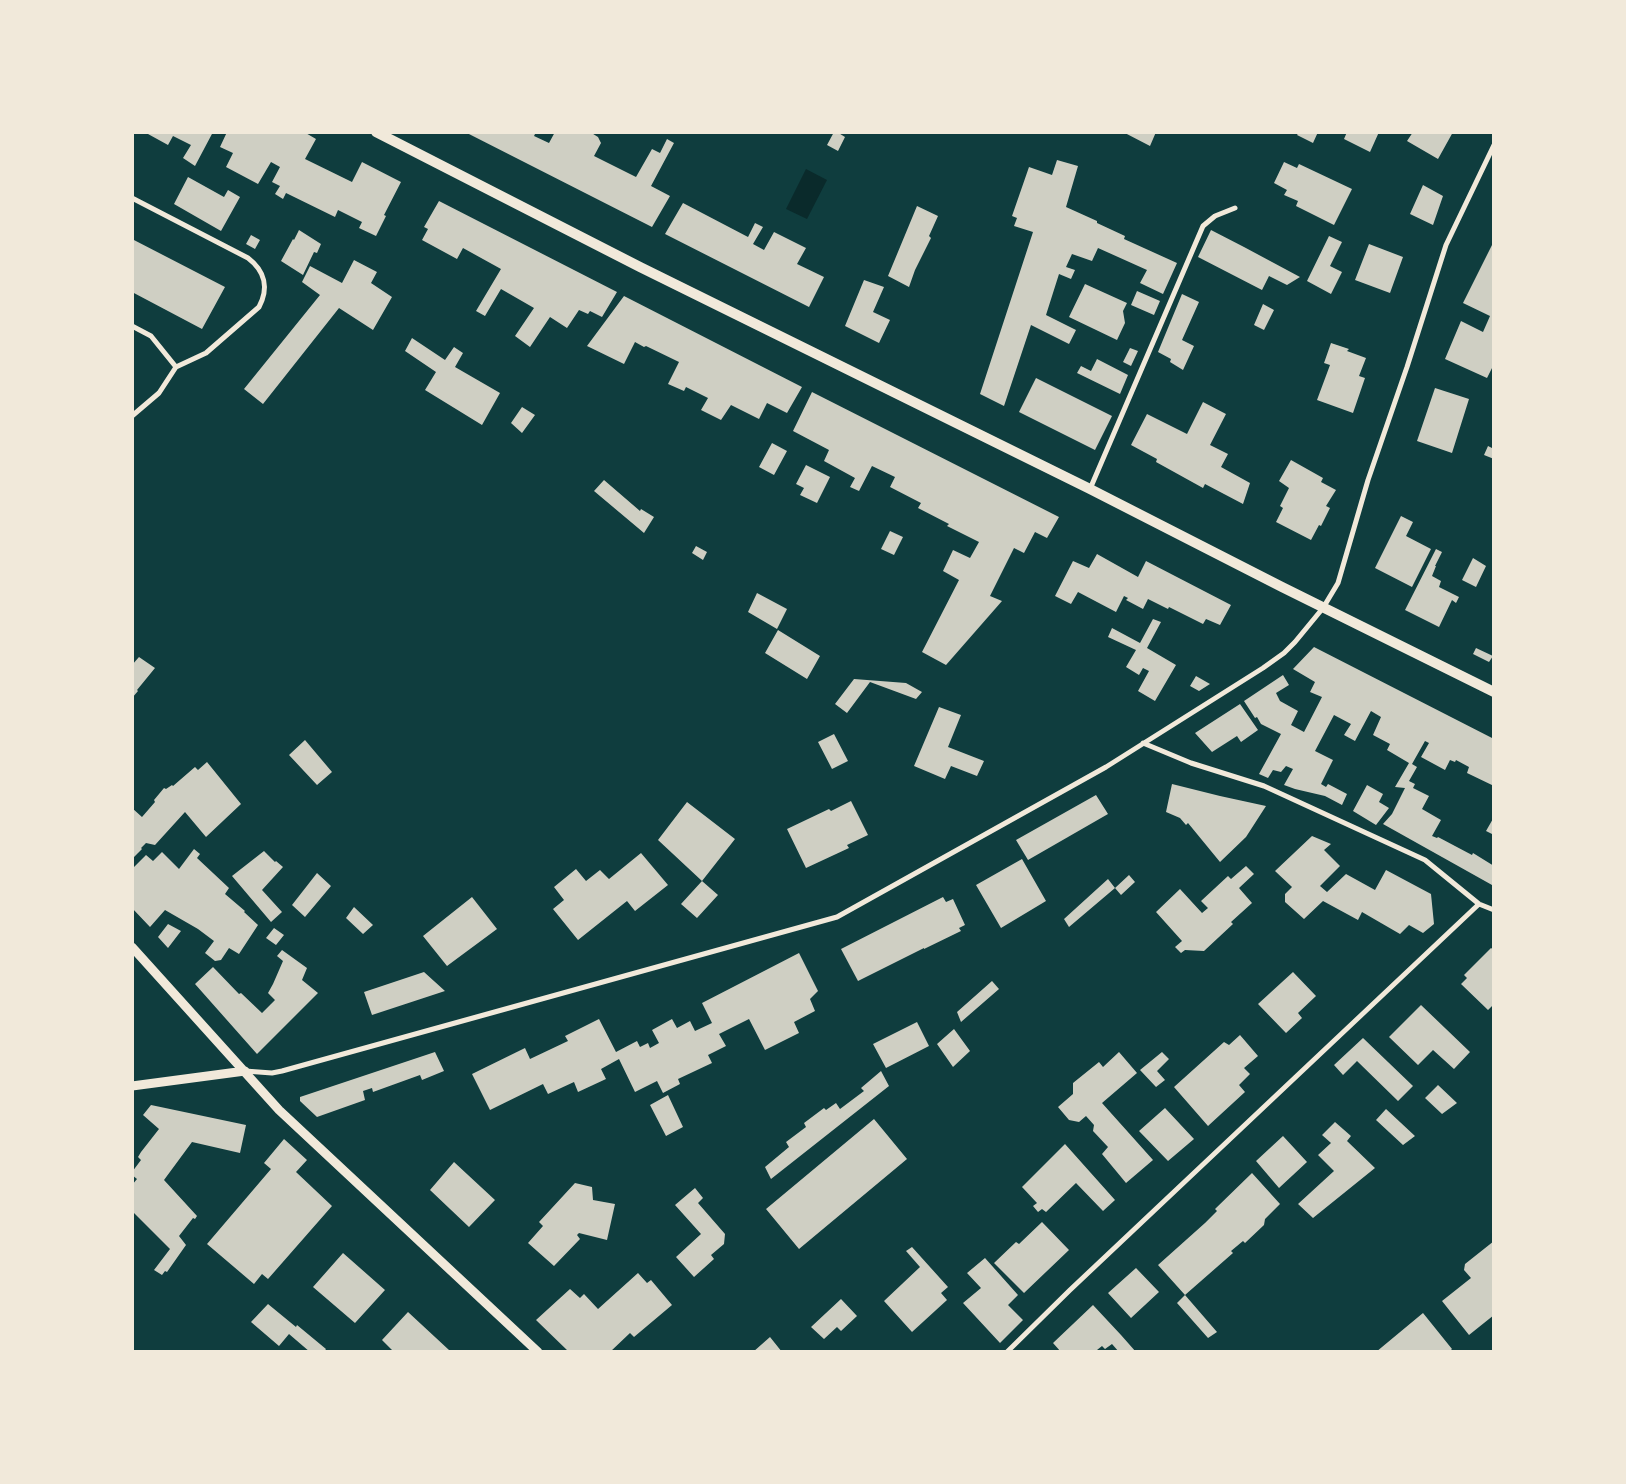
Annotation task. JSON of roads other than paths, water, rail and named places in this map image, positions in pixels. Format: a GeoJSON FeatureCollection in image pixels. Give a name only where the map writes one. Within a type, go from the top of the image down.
{"type":"FeatureCollection","features":[{"type":"Feature","properties":{"kind":"main road"},"geometry":{"type":"LineString","coordinates":[[376,132],[640,267],[1090,489],[1323,608],[1494,692]]}},
{"type":"Feature","properties":{"kind":"street"},"geometry":{"type":"LineString","coordinates":[[132,1086],[245,1071],[272,1073],[282,1071],[837,917],[1106,767],[1234,687],[1284,653],[1323,608],[1338,583],[1368,480],[1446,245],[1494,145]]}},
{"type":"Feature","properties":{"kind":"street"},"geometry":{"type":"LineString","coordinates":[[132,198],[248,258],[260,270],[264,279],[265,289],[259,308],[206,353],[176,367],[159,393],[132,416]]}},
{"type":"Feature","properties":{"kind":"street"},"geometry":{"type":"LineString","coordinates":[[1090,489],[1203,226],[1215,216],[1235,208]]}},
{"type":"Feature","properties":{"kind":"street"},"geometry":{"type":"LineString","coordinates":[[132,326],[151,336],[176,367]]}},
{"type":"Feature","properties":{"kind":"street"},"geometry":{"type":"LineString","coordinates":[[1143,743],[1191,764],[1264,786],[1425,860],[1479,904],[1494,910]]}},
{"type":"Feature","properties":{"kind":"street"},"geometry":{"type":"LineString","coordinates":[[1006,1352],[1479,904]]}},
{"type":"Feature","properties":{"kind":"street"},"geometry":{"type":"LineString","coordinates":[[132,947],[279,1110],[538,1352]]}},
{"type":"Feature","properties":{"kind":"water"},"geometry":{"type":"Polygon","coordinates":[[[806,169],[827,180],[807,219],[786,209],[806,169]]]}}]}
